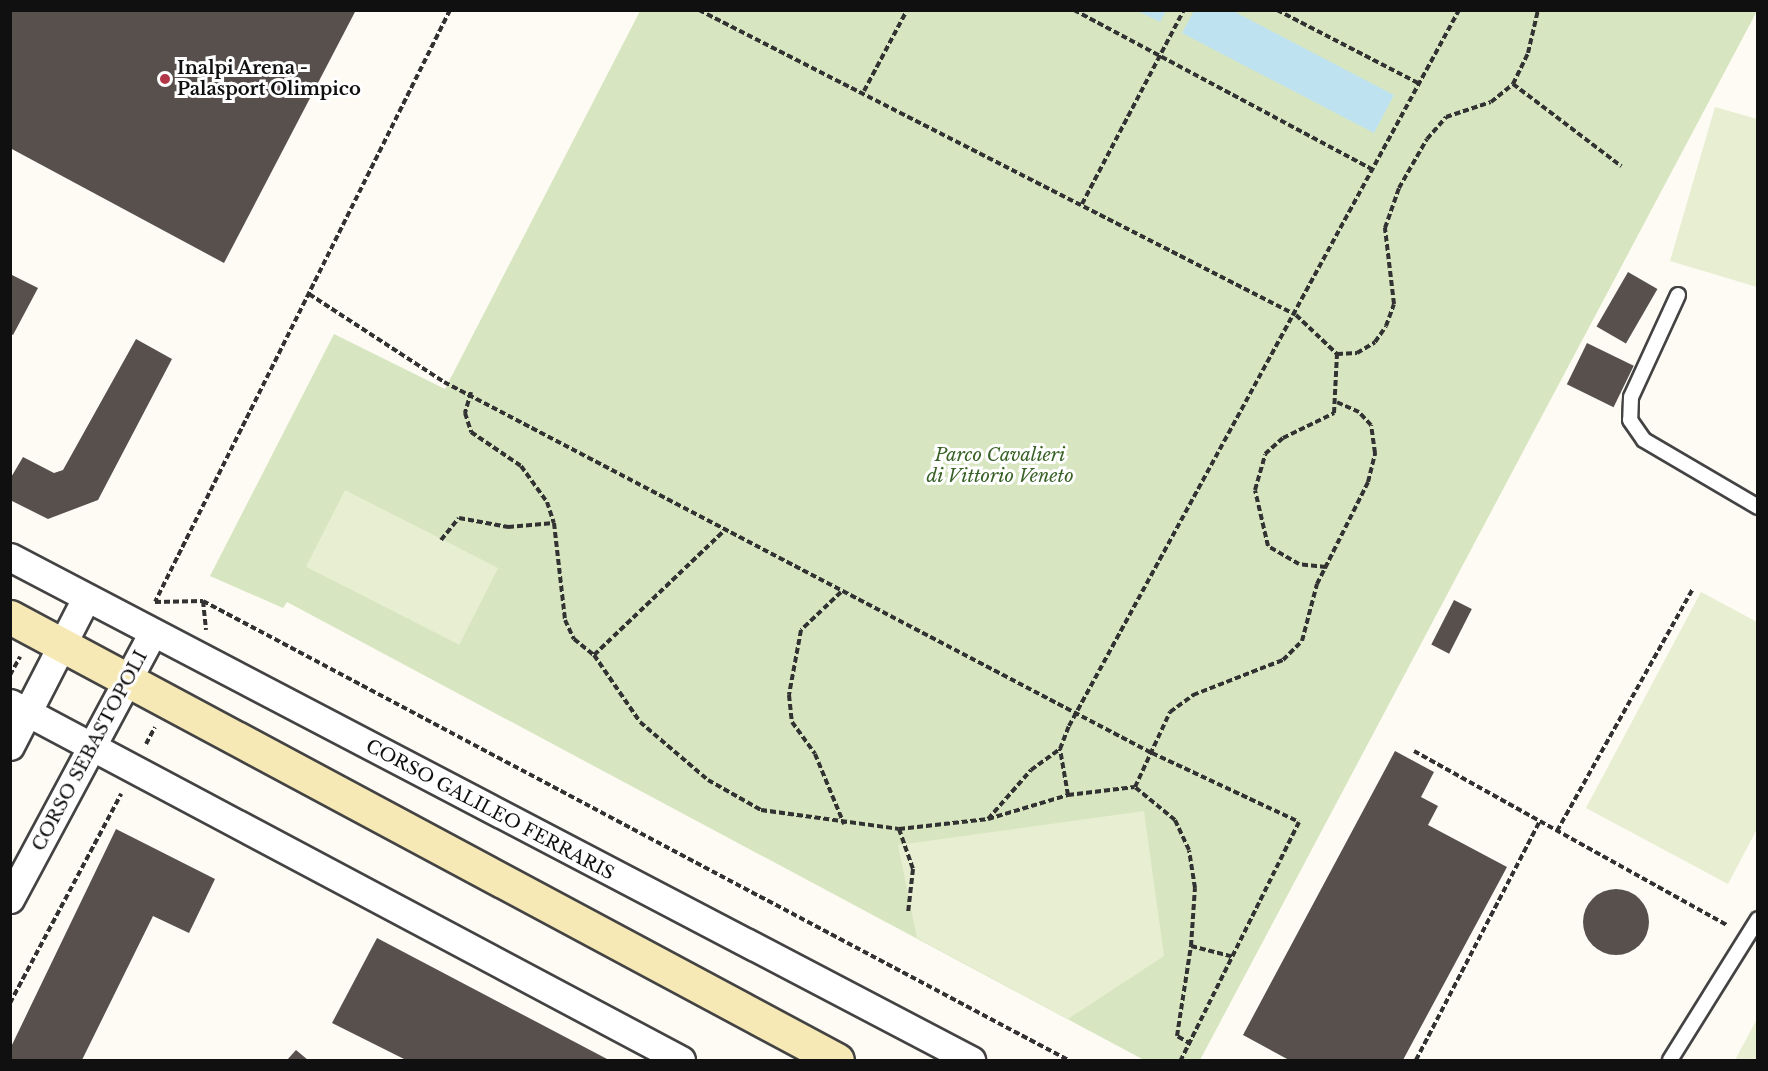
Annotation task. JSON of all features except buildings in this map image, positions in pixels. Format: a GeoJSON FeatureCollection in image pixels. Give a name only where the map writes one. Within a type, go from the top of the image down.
{"type":"FeatureCollection","features":[{"type":"Feature","properties":{"kind":"main road"},"geometry":{"type":"LineString","coordinates":[[10,617],[837,1060]]}},
{"type":"Feature","properties":{"kind":"street","name":"CORSO GALILEO FERRARIS"},"geometry":{"type":"LineString","coordinates":[[10,557],[152,634],[971,1060]]}},
{"type":"Feature","properties":{"kind":"street"},"geometry":{"type":"LineString","coordinates":[[10,746],[19,708],[62,645],[86,598]]}},
{"type":"Feature","properties":{"kind":"street","name":"CORSO SEBASTOPOLI"},"geometry":{"type":"LineString","coordinates":[[10,899],[152,634]]}},
{"type":"Feature","properties":{"kind":"street"},"geometry":{"type":"LineString","coordinates":[[19,708],[681,1060]]}},
{"type":"Feature","properties":{"kind":"lane"},"geometry":{"type":"LineString","coordinates":[[1678,295],[1631,397],[1630,420],[1644,440],[1758,507]]}},
{"type":"Feature","properties":{"kind":"lane"},"geometry":{"type":"LineString","coordinates":[[1670,1060],[1758,919]]}},
{"type":"Feature","properties":{"kind":"path"},"geometry":{"type":"LineString","coordinates":[[450,10],[155,602],[202,601],[1068,1060]]}},
{"type":"Feature","properties":{"kind":"path"},"geometry":{"type":"LineString","coordinates":[[699,10],[864,91],[1296,315],[1337,354],[1357,353],[1376,342],[1386,326],[1394,304],[1385,228],[1399,188],[1427,139],[1446,117],[1491,102],[1514,84],[1528,53],[1538,10]]}},
{"type":"Feature","properties":{"kind":"path"},"geometry":{"type":"LineString","coordinates":[[864,91],[907,10]]}},
{"type":"Feature","properties":{"kind":"path"},"geometry":{"type":"LineString","coordinates":[[1074,10],[1374,170]]}},
{"type":"Feature","properties":{"kind":"path"},"geometry":{"type":"LineString","coordinates":[[1082,204],[1184,10]]}},
{"type":"Feature","properties":{"kind":"path"},"geometry":{"type":"LineString","coordinates":[[1277,10],[1420,84]]}},
{"type":"Feature","properties":{"kind":"path"},"geometry":{"type":"LineString","coordinates":[[988,819],[1031,770],[1060,748],[1080,715],[1459,10]]}},
{"type":"Feature","properties":{"kind":"path"},"geometry":{"type":"LineString","coordinates":[[1514,84],[1621,166]]}},
{"type":"Feature","properties":{"kind":"path"},"geometry":{"type":"LineString","coordinates":[[309,294],[444,382],[471,392],[841,592],[1152,753],[1299,822],[1191,1044],[1181,1060]]}},
{"type":"Feature","properties":{"kind":"path"},"geometry":{"type":"LineString","coordinates":[[1326,567],[1299,564],[1268,546],[1255,490],[1265,454],[1283,438],[1334,413],[1337,402],[1337,354]]}},
{"type":"Feature","properties":{"kind":"path"},"geometry":{"type":"LineString","coordinates":[[471,392],[465,413],[471,432],[521,466],[554,523],[565,620],[574,639],[594,655],[640,722],[708,780],[760,810],[844,825],[899,829],[988,819],[1068,795],[1135,787],[1175,820],[1189,850],[1195,888],[1191,946],[1177,1036],[1191,1044]]}},
{"type":"Feature","properties":{"kind":"path"},"geometry":{"type":"LineString","coordinates":[[1135,787],[1178,706],[1193,695],[1283,660],[1302,641],[1326,567],[1368,482],[1375,453],[1371,426],[1359,412],[1337,402]]}},
{"type":"Feature","properties":{"kind":"path"},"geometry":{"type":"LineString","coordinates":[[441,540],[459,518],[508,527],[554,523]]}},
{"type":"Feature","properties":{"kind":"path"},"geometry":{"type":"LineString","coordinates":[[594,655],[725,530]]}},
{"type":"Feature","properties":{"kind":"path"},"geometry":{"type":"LineString","coordinates":[[1557,831],[1693,589]]}},
{"type":"Feature","properties":{"kind":"path"},"geometry":{"type":"LineString","coordinates":[[841,592],[801,630],[789,695],[792,722],[815,754],[844,825]]}},
{"type":"Feature","properties":{"kind":"path"},"geometry":{"type":"LineString","coordinates":[[1060,748],[1068,795]]}},
{"type":"Feature","properties":{"kind":"path"},"geometry":{"type":"LineString","coordinates":[[1414,752],[1746,937]]}},
{"type":"Feature","properties":{"kind":"path"},"geometry":{"type":"LineString","coordinates":[[10,1003],[125,785]]}},
{"type":"Feature","properties":{"kind":"path"},"geometry":{"type":"LineString","coordinates":[[1416,1060],[1540,821]]}},
{"type":"Feature","properties":{"kind":"path"},"geometry":{"type":"LineString","coordinates":[[899,829],[913,869],[908,913]]}},
{"type":"Feature","properties":{"kind":"path"},"geometry":{"type":"LineString","coordinates":[[1191,946],[1234,957]]}},
{"type":"Feature","properties":{"kind":"green space","name":"Parco Cavalieri di Vittorio Veneto"},"geometry":{"type":"Polygon","coordinates":[[[640,11],[1757,11],[1200,1060],[1144,1060],[287,602],[283,608],[210,576],[334,334],[445,389],[640,11]]]}},
{"type":"Feature","properties":{"kind":"green space"},"geometry":{"type":"Polygon","coordinates":[[[1715,107],[1757,119],[1757,287],[1670,261],[1715,107]]]}},
{"type":"Feature","properties":{"kind":"green space"},"geometry":{"type":"Polygon","coordinates":[[[345,490],[498,568],[459,645],[306,567],[345,490]]]}},
{"type":"Feature","properties":{"kind":"green space"},"geometry":{"type":"Polygon","coordinates":[[[1701,592],[1757,622],[1757,829],[1728,884],[1586,808],[1701,592]]]}},
{"type":"Feature","properties":{"kind":"green space"},"geometry":{"type":"Polygon","coordinates":[[[1144,811],[1164,956],[1068,1019],[917,938],[898,845],[1144,811]]]}},
{"type":"Feature","properties":{"kind":"green space"},"geometry":{"type":"Polygon","coordinates":[[[1757,1019],[1757,1060],[1735,1060],[1757,1019]]]}},
{"type":"Feature","properties":{"kind":"water"},"geometry":{"type":"Polygon","coordinates":[[[1138,11],[1166,11],[1160,22],[1138,11]]]}},
{"type":"Feature","properties":{"kind":"water"},"geometry":{"type":"Polygon","coordinates":[[[1194,11],[1233,11],[1394,95],[1374,133],[1182,33],[1194,11]]]}},
{"type":"Feature","properties":{"kind":"place","name":"Inalpi Arena - Palasport Olimpico"},"geometry":{"type":"Point","coordinates":[165,79]}}]}
